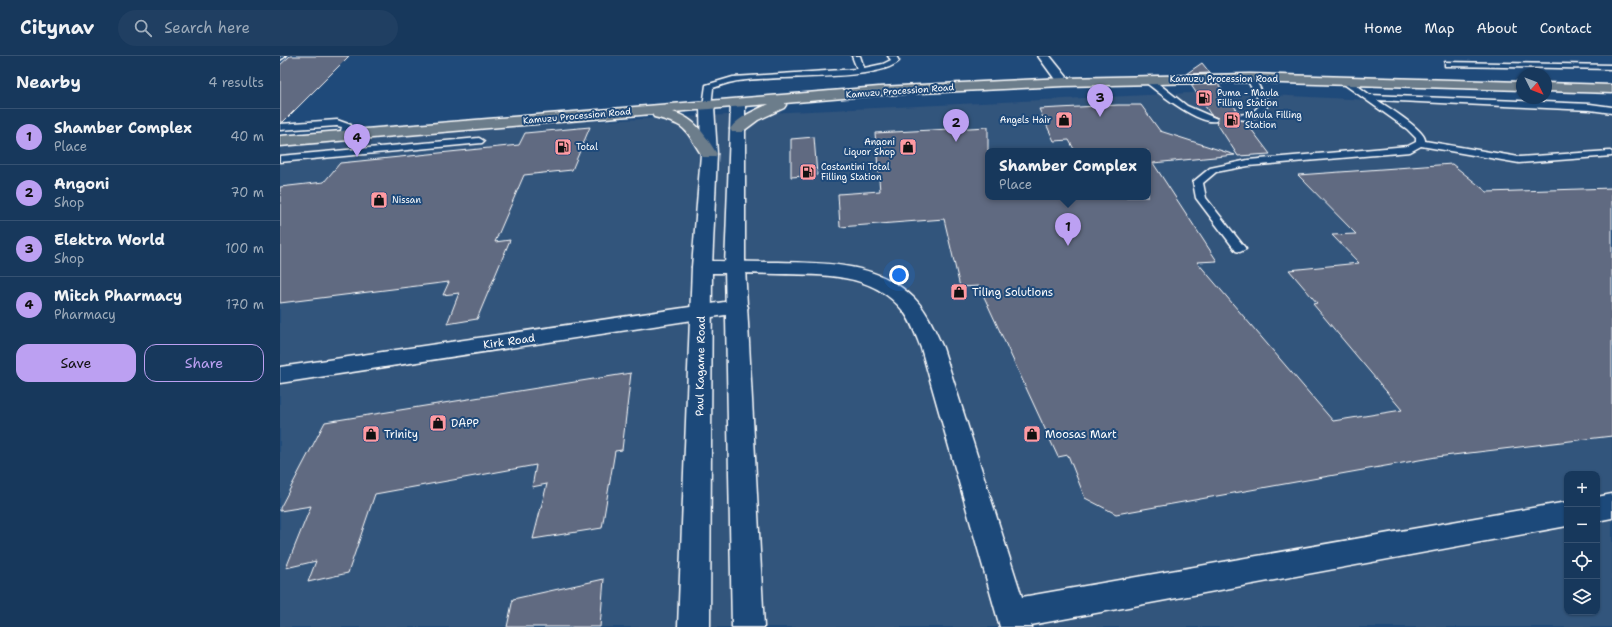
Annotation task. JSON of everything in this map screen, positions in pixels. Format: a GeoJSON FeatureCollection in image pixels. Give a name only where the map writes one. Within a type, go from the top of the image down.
{"type":"FeatureCollection","features":[{"type":"Feature","properties":{"kind":"highway","name":"Kamuzu Procession Road"},"geometry":{"type":"LineString","coordinates":[[280,141],[796,98],[930,88],[1064,82],[1250,78],[1516,86]]}},
{"type":"Feature","properties":{"kind":"highway"},"geometry":{"type":"LineString","coordinates":[[1552,87],[1612,89]]}},
{"type":"Feature","properties":{"kind":"highway"},"geometry":{"type":"LineString","coordinates":[[738,129],[753,117],[796,98]]}},
{"type":"Feature","properties":{"kind":"highway"},"geometry":{"type":"LineString","coordinates":[[640,111],[672,115],[683,119],[690,125],[709,154]]}},
{"type":"Feature","properties":{"kind":"main road"},"geometry":{"type":"LineString","coordinates":[[1044,56],[1064,82]]}},
{"type":"Feature","properties":{"kind":"main road"},"geometry":{"type":"LineString","coordinates":[[738,103],[735,267],[738,307],[748,627]]}},
{"type":"Feature","properties":{"kind":"main road","name":"Paul Kagame Road"},"geometry":{"type":"LineString","coordinates":[[694,627],[702,267],[709,154],[707,106]]}},
{"type":"Feature","properties":{"kind":"main road"},"geometry":{"type":"LineString","coordinates":[[702,267],[826,268],[858,274],[878,281],[894,291],[908,303],[921,324],[932,348],[1014,620],[1564,515]]}},
{"type":"Feature","properties":{"kind":"main road","name":"Kirk Road"},"geometry":{"type":"LineString","coordinates":[[280,375],[738,307]]}},
{"type":"Feature","properties":{"kind":"main road"},"geometry":{"type":"LineString","coordinates":[[1600,508],[1612,506]]}},
{"type":"Feature","properties":{"kind":"lane"},"geometry":{"type":"LineString","coordinates":[[856,56],[861,71]]}},
{"type":"Feature","properties":{"kind":"lane"},"geometry":{"type":"LineString","coordinates":[[707,106],[709,87],[733,80],[861,71],[885,66],[894,61],[892,56]]}},
{"type":"Feature","properties":{"kind":"lane"},"geometry":{"type":"LineString","coordinates":[[1448,64],[1612,67]]}},
{"type":"Feature","properties":{"kind":"lane"},"geometry":{"type":"LineString","coordinates":[[1242,117],[1255,115],[1265,104],[1250,78]]}},
{"type":"Feature","properties":{"kind":"lane"},"geometry":{"type":"LineString","coordinates":[[1147,80],[1184,108],[1213,118]]}},
{"type":"Feature","properties":{"kind":"lane"},"geometry":{"type":"LineString","coordinates":[[1344,80],[1410,127],[1421,138],[1420,143]]}},
{"type":"Feature","properties":{"kind":"lane"},"geometry":{"type":"LineString","coordinates":[[1367,96],[1590,107],[1612,110]]}},
{"type":"Feature","properties":{"kind":"lane"},"geometry":{"type":"LineString","coordinates":[[280,127],[337,123],[347,125],[344,136]]}},
{"type":"Feature","properties":{"kind":"lane"},"geometry":{"type":"LineString","coordinates":[[280,159],[479,141]]}},
{"type":"Feature","properties":{"kind":"lane"},"geometry":{"type":"LineString","coordinates":[[1240,249],[1200,198],[1198,182],[1213,170],[1248,163],[1410,149],[1420,143],[1519,160],[1610,154]]}},
{"type":"Feature","properties":{"kind":"shaded area"},"geometry":{"type":"Polygon","coordinates":[[[1211,92],[1612,112],[1612,627],[280,627],[280,136],[1211,92]]]}},
{"type":"Feature","properties":{"kind":"building"},"geometry":{"type":"Polygon","coordinates":[[[290,56],[349,56],[283,122],[280,122],[280,65],[290,56]]]}},
{"type":"Feature","properties":{"kind":"building"},"geometry":{"type":"Polygon","coordinates":[[[1202,63],[1210,73],[1186,74],[1202,63]]]}},
{"type":"Feature","properties":{"kind":"building"},"geometry":{"type":"Polygon","coordinates":[[[1218,84],[1239,113],[1238,120],[1245,121],[1270,154],[1238,156],[1216,122],[1218,118],[1211,115],[1191,85],[1218,84]]]}},
{"type":"Feature","properties":{"kind":"building"},"geometry":{"type":"Polygon","coordinates":[[[1141,105],[1160,131],[1235,155],[1153,163],[1217,261],[1197,262],[1333,421],[1402,410],[1313,304],[1317,303],[1289,270],[1359,263],[1332,235],[1356,234],[1298,175],[1452,164],[1487,192],[1612,188],[1612,436],[1436,457],[1116,514],[1085,498],[1068,455],[1058,457],[979,286],[960,287],[944,219],[840,227],[838,194],[880,191],[875,133],[988,127],[988,148],[985,148],[985,200],[1151,200],[1151,148],[1073,148],[1069,140],[1054,141],[1039,109],[1141,105]]]}},
{"type":"Feature","properties":{"kind":"building"},"geometry":{"type":"Polygon","coordinates":[[[590,127],[572,170],[524,175],[495,242],[510,240],[477,319],[447,324],[459,293],[443,295],[449,282],[280,303],[280,187],[324,182],[340,163],[519,145],[525,133],[590,127]]]}},
{"type":"Feature","properties":{"kind":"building"},"geometry":{"type":"Polygon","coordinates":[[[814,137],[817,175],[791,177],[791,139],[814,137]]]}},
{"type":"Feature","properties":{"kind":"building"},"geometry":{"type":"Polygon","coordinates":[[[631,373],[622,450],[615,451],[602,528],[533,539],[547,484],[532,487],[536,465],[375,494],[348,573],[308,582],[316,561],[286,568],[311,506],[280,511],[280,508],[325,422],[631,373]]]}},
{"type":"Feature","properties":{"kind":"building"},"geometry":{"type":"Polygon","coordinates":[[[604,579],[600,627],[507,627],[513,599],[604,579]]]}},
{"type":"Feature","properties":{"kind":"place","name":"Puma - Maula Filling Station"},"geometry":{"type":"Point","coordinates":[1204,98]}},
{"type":"Feature","properties":{"kind":"place","name":"Elektra World"},"geometry":{"type":"Point","coordinates":[1100,117]}},
{"type":"Feature","properties":{"kind":"place","name":"Angels Hair"},"geometry":{"type":"Point","coordinates":[1064,120]}},
{"type":"Feature","properties":{"kind":"place","name":"Maula Filling Station"},"geometry":{"type":"Point","coordinates":[1232,120]}},
{"type":"Feature","properties":{"kind":"place","name":"Angoni"},"geometry":{"type":"Point","coordinates":[956,142]}},
{"type":"Feature","properties":{"kind":"place","name":"Total"},"geometry":{"type":"Point","coordinates":[563,147]}},
{"type":"Feature","properties":{"kind":"place","name":"Angoni Liquor Shop"},"geometry":{"type":"Point","coordinates":[908,147]}},
{"type":"Feature","properties":{"kind":"place","name":"Mitch Pharmacy"},"geometry":{"type":"Point","coordinates":[357,157]}},
{"type":"Feature","properties":{"kind":"place","name":"Costantini Total Filling Station"},"geometry":{"type":"Point","coordinates":[808,172]}},
{"type":"Feature","properties":{"kind":"place","name":"Nissan"},"geometry":{"type":"Point","coordinates":[379,200]}},
{"type":"Feature","properties":{"kind":"place","name":"Shamber Complex"},"geometry":{"type":"Point","coordinates":[1068,246]}},
{"type":"Feature","properties":{"kind":"place","name":"Tiling Solutions"},"geometry":{"type":"Point","coordinates":[959,292]}},
{"type":"Feature","properties":{"kind":"place","name":"DAPP"},"geometry":{"type":"Point","coordinates":[438,423]}},
{"type":"Feature","properties":{"kind":"place","name":"Trinity"},"geometry":{"type":"Point","coordinates":[371,434]}},
{"type":"Feature","properties":{"kind":"place","name":"Moosas Mart"},"geometry":{"type":"Point","coordinates":[1032,434]}}]}
